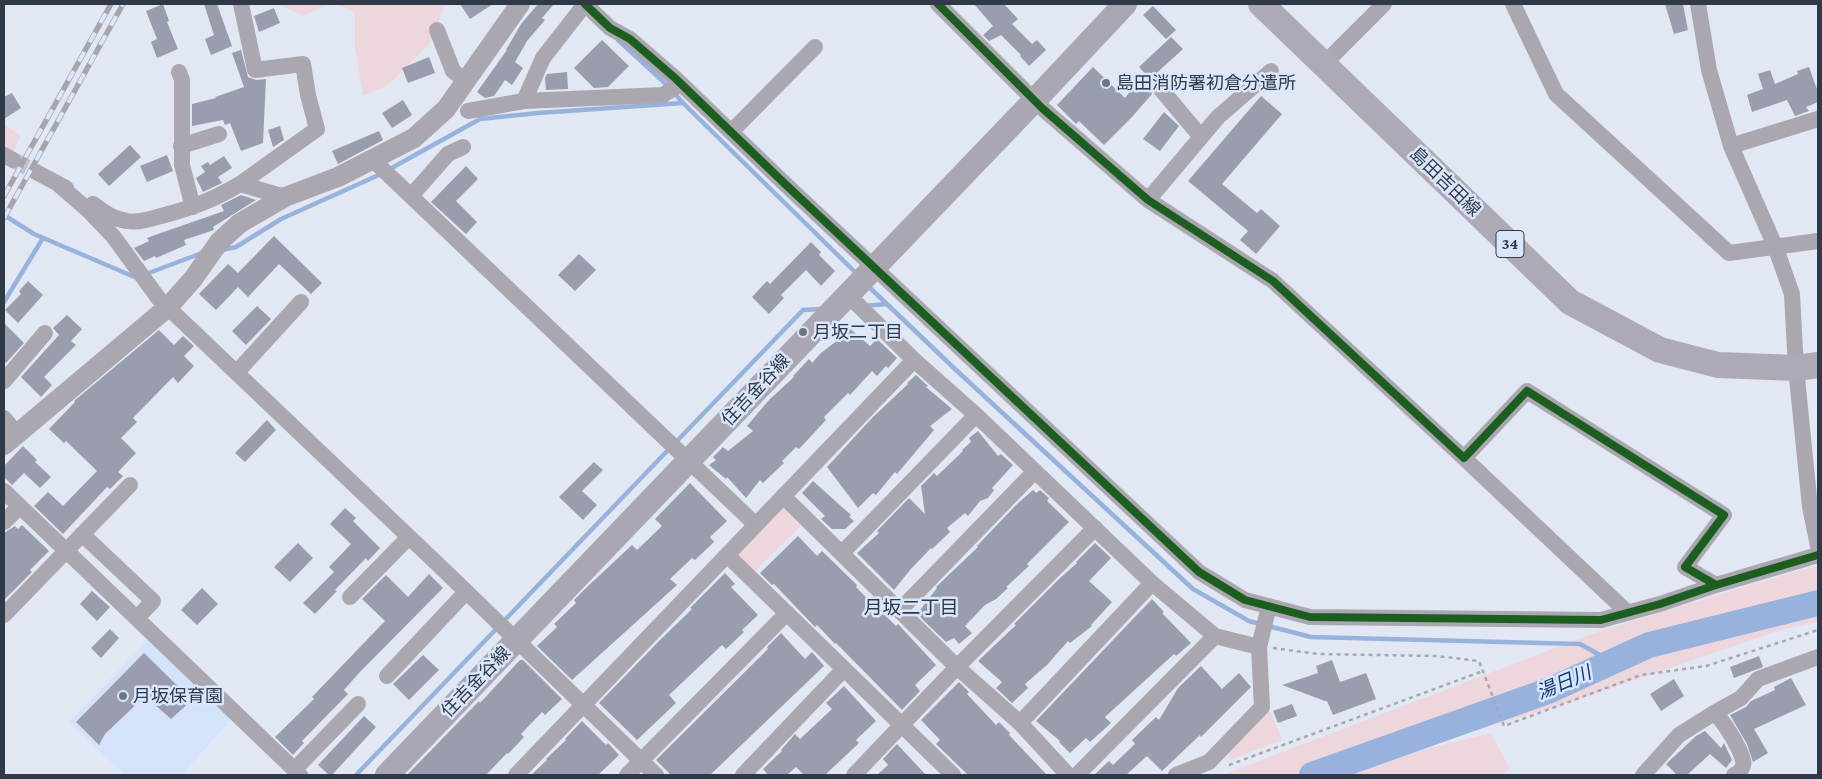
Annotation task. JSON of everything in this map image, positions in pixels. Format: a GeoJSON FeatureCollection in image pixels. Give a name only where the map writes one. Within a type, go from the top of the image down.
{"type":"FeatureCollection","features":[{"type":"Feature","properties":{"kind":"main road","name":"住吉金谷線"},"geometry":{"type":"LineString","coordinates":[[387,775],[511,636],[685,456],[826,317],[859,289],[1125,4]]}},
{"type":"Feature","properties":{"kind":"main road","name":"島田吉田線"},"geometry":{"type":"LineString","coordinates":[[1262,4],[1570,302],[1660,350],[1718,365],[1807,366]]}},
{"type":"Feature","properties":{"kind":"street"},"geometry":{"type":"LineString","coordinates":[[36,172],[80,194],[112,217],[129,222],[193,207],[214,199],[240,184],[317,129],[308,95],[303,64],[255,70],[241,4]]}},
{"type":"Feature","properties":{"kind":"street"},"geometry":{"type":"LineString","coordinates":[[4,418],[10,440],[168,307],[193,279],[219,242],[240,223],[285,197],[376,162],[414,138],[446,110],[520,4]]}},
{"type":"Feature","properties":{"kind":"street"},"geometry":{"type":"LineString","coordinates":[[938,4],[1034,101],[1148,200],[1273,281],[1628,613]]}},
{"type":"Feature","properties":{"kind":"street"},"geometry":{"type":"LineString","coordinates":[[1324,64],[1384,4]]}},
{"type":"Feature","properties":{"kind":"street"},"geometry":{"type":"LineString","coordinates":[[1513,4],[1556,94],[1729,253],[1818,241]]}},
{"type":"Feature","properties":{"kind":"street"},"geometry":{"type":"LineString","coordinates":[[1698,4],[1708,70],[1731,146],[1775,246],[1792,294],[1807,366],[1814,506],[1818,546]]}},
{"type":"Feature","properties":{"kind":"street"},"geometry":{"type":"LineString","coordinates":[[524,101],[543,58],[582,7],[610,28],[630,39],[731,132],[859,289],[914,360],[976,415],[1152,583],[1215,636],[1259,647]]}},
{"type":"Feature","properties":{"kind":"street"},"geometry":{"type":"LineString","coordinates":[[438,30],[453,70],[466,81]]}},
{"type":"Feature","properties":{"kind":"street"},"geometry":{"type":"LineString","coordinates":[[731,132],[815,47]]}},
{"type":"Feature","properties":{"kind":"street"},"geometry":{"type":"LineString","coordinates":[[1148,200],[1218,117],[1272,71]]}},
{"type":"Feature","properties":{"kind":"street"},"geometry":{"type":"LineString","coordinates":[[179,72],[182,80],[182,165],[193,207]]}},
{"type":"Feature","properties":{"kind":"street"},"geometry":{"type":"LineString","coordinates":[[468,112],[524,101],[663,94],[680,84]]}},
{"type":"Feature","properties":{"kind":"street"},"geometry":{"type":"LineString","coordinates":[[1160,88],[1201,137]]}},
{"type":"Feature","properties":{"kind":"street"},"geometry":{"type":"LineString","coordinates":[[1731,146],[1818,119]]}},
{"type":"Feature","properties":{"kind":"street"},"geometry":{"type":"LineString","coordinates":[[182,146],[219,134]]}},
{"type":"Feature","properties":{"kind":"street"},"geometry":{"type":"LineString","coordinates":[[411,196],[448,154],[463,147]]}},
{"type":"Feature","properties":{"kind":"street"},"geometry":{"type":"LineString","coordinates":[[376,162],[756,525]]}},
{"type":"Feature","properties":{"kind":"street"},"geometry":{"type":"LineString","coordinates":[[58,184],[107,229],[159,299],[656,775]]}},
{"type":"Feature","properties":{"kind":"street"},"geometry":{"type":"LineString","coordinates":[[240,184],[285,197]]}},
{"type":"Feature","properties":{"kind":"street"},"geometry":{"type":"LineString","coordinates":[[859,289],[1199,572],[1245,600],[1310,617],[1601,620],[1818,555]]}},
{"type":"Feature","properties":{"kind":"street"},"geometry":{"type":"LineString","coordinates":[[237,372],[301,302]]}},
{"type":"Feature","properties":{"kind":"street"},"geometry":{"type":"LineString","coordinates":[[4,380],[45,333]]}},
{"type":"Feature","properties":{"kind":"street"},"geometry":{"type":"LineString","coordinates":[[516,775],[914,360]]}},
{"type":"Feature","properties":{"kind":"street"},"geometry":{"type":"LineString","coordinates":[[1464,458],[1527,391],[1724,515],[1685,567],[1716,585]]}},
{"type":"Feature","properties":{"kind":"street"},"geometry":{"type":"LineString","coordinates":[[842,554],[976,415]]}},
{"type":"Feature","properties":{"kind":"street"},"geometry":{"type":"LineString","coordinates":[[900,610],[1035,471]]}},
{"type":"Feature","properties":{"kind":"street"},"geometry":{"type":"LineString","coordinates":[[4,615],[130,485]]}},
{"type":"Feature","properties":{"kind":"street"},"geometry":{"type":"LineString","coordinates":[[4,491],[297,773],[358,704]]}},
{"type":"Feature","properties":{"kind":"street"},"geometry":{"type":"LineString","coordinates":[[783,496],[957,667],[1020,723],[1068,775]]}},
{"type":"Feature","properties":{"kind":"street"},"geometry":{"type":"LineString","coordinates":[[4,522],[19,507]]}},
{"type":"Feature","properties":{"kind":"street"},"geometry":{"type":"LineString","coordinates":[[854,775],[957,667],[1095,528]]}},
{"type":"Feature","properties":{"kind":"street"},"geometry":{"type":"LineString","coordinates":[[82,534],[152,601],[137,618]]}},
{"type":"Feature","properties":{"kind":"street"},"geometry":{"type":"LineString","coordinates":[[350,597],[409,537]]}},
{"type":"Feature","properties":{"kind":"street"},"geometry":{"type":"LineString","coordinates":[[727,555],[953,775]]}},
{"type":"Feature","properties":{"kind":"street"},"geometry":{"type":"LineString","coordinates":[[1020,723],[1152,583]]}},
{"type":"Feature","properties":{"kind":"street"},"geometry":{"type":"LineString","coordinates":[[387,676],[466,592]]}},
{"type":"Feature","properties":{"kind":"street"},"geometry":{"type":"LineString","coordinates":[[1176,775],[1209,762],[1262,707],[1259,647],[1269,606]]}},
{"type":"Feature","properties":{"kind":"street"},"geometry":{"type":"LineString","coordinates":[[627,775],[787,614]]}},
{"type":"Feature","properties":{"kind":"street"},"geometry":{"type":"LineString","coordinates":[[1077,775],[1215,636]]}},
{"type":"Feature","properties":{"kind":"street"},"geometry":{"type":"LineString","coordinates":[[1643,775],[1679,735],[1741,698],[1758,679],[1818,657]]}},
{"type":"Feature","properties":{"kind":"street"},"geometry":{"type":"LineString","coordinates":[[742,775],[844,669]]}},
{"type":"Feature","properties":{"kind":"street"},"geometry":{"type":"LineString","coordinates":[[1714,713],[1720,717],[1731,734],[1743,761],[1742,768],[1737,774],[1725,774]]}},
{"type":"Feature","properties":{"kind":"path"},"geometry":{"type":"LineString","coordinates":[[1259,647],[1318,654],[1437,656],[1479,661],[1504,726],[1641,676],[1706,666],[1818,630]]}},
{"type":"Feature","properties":{"kind":"path"},"geometry":{"type":"LineString","coordinates":[[1209,762],[1219,768],[1483,671]]}},
{"type":"Feature","properties":{"kind":"shaded area"},"geometry":{"type":"Polygon","coordinates":[[[278,4],[329,4],[303,16],[278,4]]]}},
{"type":"Feature","properties":{"kind":"shaded area"},"geometry":{"type":"Polygon","coordinates":[[[337,4],[445,4],[430,43],[388,85],[363,96],[355,48],[355,13],[337,4]]]}},
{"type":"Feature","properties":{"kind":"shaded area"},"geometry":{"type":"Polygon","coordinates":[[[4,124],[21,136],[4,168],[4,124]]]}},
{"type":"Feature","properties":{"kind":"shaded area"},"geometry":{"type":"Polygon","coordinates":[[[782,507],[801,526],[752,574],[733,555],[782,507]]]}},
{"type":"Feature","properties":{"kind":"shaded area"},"geometry":{"type":"Polygon","coordinates":[[[1818,566],[1818,622],[1784,629],[1553,708],[1424,745],[1349,772],[1390,758],[1491,733],[1510,769],[1501,775],[1222,775],[1597,632],[1818,566]]]}},
{"type":"Feature","properties":{"kind":"shaded area"},"geometry":{"type":"Polygon","coordinates":[[[150,638],[233,718],[181,775],[125,775],[69,722],[150,638]]]}},
{"type":"Feature","properties":{"kind":"shaded area"},"geometry":{"type":"Polygon","coordinates":[[[1270,710],[1282,740],[1230,760],[1228,754],[1270,710]]]}},
{"type":"Feature","properties":{"kind":"building"},"geometry":{"type":"Polygon","coordinates":[[[163,4],[169,21],[167,22],[178,49],[157,58],[151,42],[157,39],[146,11],[163,4]]]}},
{"type":"Feature","properties":{"kind":"building"},"geometry":{"type":"Polygon","coordinates":[[[204,4],[217,4],[232,46],[211,55],[205,39],[214,35],[204,4]]]}},
{"type":"Feature","properties":{"kind":"building"},"geometry":{"type":"Polygon","coordinates":[[[460,4],[493,4],[470,19],[460,4]]]}},
{"type":"Feature","properties":{"kind":"building"},"geometry":{"type":"Polygon","coordinates":[[[538,4],[554,4],[542,18],[545,20],[527,41],[515,62],[523,68],[512,85],[505,80],[494,96],[485,98],[477,92],[507,50],[521,24],[538,4]]]}},
{"type":"Feature","properties":{"kind":"building"},"geometry":{"type":"Polygon","coordinates":[[[974,4],[1004,4],[1018,19],[1012,24],[1032,44],[1037,40],[1046,50],[1029,66],[1001,35],[989,41],[983,35],[993,26],[974,4]]]}},
{"type":"Feature","properties":{"kind":"building"},"geometry":{"type":"Polygon","coordinates":[[[1665,4],[1683,4],[1688,30],[1674,34],[1665,4]]]}},
{"type":"Feature","properties":{"kind":"building"},"geometry":{"type":"Polygon","coordinates":[[[1153,6],[1176,30],[1166,39],[1143,15],[1153,6]]]}},
{"type":"Feature","properties":{"kind":"building"},"geometry":{"type":"Polygon","coordinates":[[[274,8],[280,23],[259,32],[254,16],[274,8]]]}},
{"type":"Feature","properties":{"kind":"building"},"geometry":{"type":"Polygon","coordinates":[[[1171,37],[1183,49],[1150,79],[1139,67],[1171,37]]]}},
{"type":"Feature","properties":{"kind":"building"},"geometry":{"type":"Polygon","coordinates":[[[602,40],[629,66],[608,87],[594,88],[574,68],[602,40]]]}},
{"type":"Feature","properties":{"kind":"building"},"geometry":{"type":"Polygon","coordinates":[[[241,50],[248,77],[256,80],[266,79],[263,143],[241,151],[230,123],[225,125],[223,120],[192,126],[192,104],[216,98],[244,87],[232,53],[241,50]]]}},
{"type":"Feature","properties":{"kind":"building"},"geometry":{"type":"Polygon","coordinates":[[[429,57],[435,73],[408,83],[402,68],[429,57]]]}},
{"type":"Feature","properties":{"kind":"building"},"geometry":{"type":"Polygon","coordinates":[[[1093,67],[1125,98],[1140,79],[1150,88],[1152,94],[1104,145],[1079,121],[1076,124],[1057,105],[1093,67]]]}},
{"type":"Feature","properties":{"kind":"building"},"geometry":{"type":"Polygon","coordinates":[[[1809,67],[1818,92],[1818,102],[1806,107],[1809,111],[1795,116],[1787,100],[1752,112],[1747,95],[1763,89],[1758,74],[1770,70],[1775,84],[1798,74],[1797,71],[1809,67]]]}},
{"type":"Feature","properties":{"kind":"building"},"geometry":{"type":"Polygon","coordinates":[[[567,72],[568,89],[546,90],[545,78],[547,74],[567,72]]]}},
{"type":"Feature","properties":{"kind":"building"},"geometry":{"type":"Polygon","coordinates":[[[12,93],[21,108],[4,119],[4,97],[12,93]]]}},
{"type":"Feature","properties":{"kind":"building"},"geometry":{"type":"Polygon","coordinates":[[[1261,96],[1282,114],[1222,184],[1257,213],[1261,209],[1280,226],[1256,254],[1240,240],[1248,231],[1188,181],[1261,96]]]}},
{"type":"Feature","properties":{"kind":"building"},"geometry":{"type":"Polygon","coordinates":[[[403,100],[412,115],[392,128],[382,113],[403,100]]]}},
{"type":"Feature","properties":{"kind":"building"},"geometry":{"type":"Polygon","coordinates":[[[1164,112],[1179,126],[1160,151],[1143,139],[1164,112]]]}},
{"type":"Feature","properties":{"kind":"building"},"geometry":{"type":"Polygon","coordinates":[[[280,126],[284,140],[273,147],[268,130],[280,126]]]}},
{"type":"Feature","properties":{"kind":"building"},"geometry":{"type":"Polygon","coordinates":[[[379,131],[383,140],[338,164],[332,151],[379,131]]]}},
{"type":"Feature","properties":{"kind":"building"},"geometry":{"type":"Polygon","coordinates":[[[130,145],[141,157],[109,186],[98,174],[130,145]]]}},
{"type":"Feature","properties":{"kind":"building"},"geometry":{"type":"Polygon","coordinates":[[[167,155],[173,171],[147,182],[140,166],[167,155]]]}},
{"type":"Feature","properties":{"kind":"building"},"geometry":{"type":"Polygon","coordinates":[[[224,156],[232,168],[218,177],[222,183],[203,192],[196,178],[205,172],[201,166],[208,162],[210,165],[224,156]]]}},
{"type":"Feature","properties":{"kind":"building"},"geometry":{"type":"Polygon","coordinates":[[[466,166],[478,179],[456,201],[477,222],[466,234],[431,202],[466,166]]]}},
{"type":"Feature","properties":{"kind":"building"},"geometry":{"type":"Polygon","coordinates":[[[241,195],[256,200],[213,227],[214,230],[184,240],[186,245],[144,261],[134,248],[149,241],[147,238],[224,211],[221,205],[241,195]]]}},
{"type":"Feature","properties":{"kind":"building"},"geometry":{"type":"Polygon","coordinates":[[[274,236],[322,283],[311,294],[279,264],[248,297],[238,287],[216,310],[199,294],[228,264],[238,273],[274,236]]]}},
{"type":"Feature","properties":{"kind":"building"},"geometry":{"type":"Polygon","coordinates":[[[811,242],[821,252],[819,255],[835,271],[821,286],[806,270],[781,295],[784,298],[769,314],[752,297],[767,281],[770,284],[811,242]]]}},
{"type":"Feature","properties":{"kind":"building"},"geometry":{"type":"Polygon","coordinates":[[[579,254],[596,270],[575,291],[558,275],[579,254]]]}},
{"type":"Feature","properties":{"kind":"building"},"geometry":{"type":"Polygon","coordinates":[[[28,281],[43,295],[18,323],[5,310],[21,294],[19,291],[28,281]]]}},
{"type":"Feature","properties":{"kind":"building"},"geometry":{"type":"Polygon","coordinates":[[[257,306],[271,319],[246,345],[232,331],[257,306]]]}},
{"type":"Feature","properties":{"kind":"building"},"geometry":{"type":"Polygon","coordinates":[[[67,315],[82,329],[71,341],[76,345],[44,377],[52,385],[41,397],[21,377],[59,335],[53,328],[67,315]]]}},
{"type":"Feature","properties":{"kind":"building"},"geometry":{"type":"Polygon","coordinates":[[[4,323],[24,343],[6,363],[4,361],[4,323]]]}},
{"type":"Feature","properties":{"kind":"building"},"geometry":{"type":"Polygon","coordinates":[[[847,326],[870,346],[877,339],[897,358],[877,376],[872,371],[850,395],[848,393],[824,417],[826,420],[799,449],[796,447],[782,461],[784,463],[763,483],[760,480],[746,498],[727,477],[726,479],[709,465],[716,460],[713,457],[723,447],[728,451],[753,431],[747,426],[769,400],[794,377],[809,359],[812,363],[821,353],[838,340],[847,326]]]}},
{"type":"Feature","properties":{"kind":"building"},"geometry":{"type":"Polygon","coordinates":[[[159,330],[174,345],[183,336],[194,346],[184,356],[194,366],[178,383],[173,377],[133,418],[137,422],[121,438],[136,453],[118,472],[123,476],[110,489],[107,487],[63,534],[34,506],[48,492],[63,506],[97,471],[66,441],[64,443],[49,429],[74,401],[159,330]]]}},
{"type":"Feature","properties":{"kind":"building"},"geometry":{"type":"Polygon","coordinates":[[[916,375],[928,386],[926,387],[952,409],[930,426],[934,430],[897,474],[895,472],[876,495],[873,493],[858,508],[827,467],[872,418],[916,375]]]}},
{"type":"Feature","properties":{"kind":"building"},"geometry":{"type":"Polygon","coordinates":[[[267,420],[276,430],[245,462],[235,453],[267,420]]]}},
{"type":"Feature","properties":{"kind":"building"},"geometry":{"type":"Polygon","coordinates":[[[978,431],[998,456],[1001,454],[1013,465],[992,488],[994,490],[988,498],[980,501],[968,516],[965,513],[947,528],[950,532],[931,548],[894,590],[857,553],[879,533],[877,531],[909,498],[925,514],[921,486],[934,473],[937,476],[963,451],[971,442],[969,438],[978,431]]]}},
{"type":"Feature","properties":{"kind":"building"},"geometry":{"type":"Polygon","coordinates":[[[23,446],[37,460],[35,462],[51,477],[40,488],[24,473],[12,485],[4,477],[4,466],[23,446]]]}},
{"type":"Feature","properties":{"kind":"building"},"geometry":{"type":"Polygon","coordinates":[[[594,462],[603,470],[582,491],[597,505],[583,520],[559,497],[594,462]]]}},
{"type":"Feature","properties":{"kind":"building"},"geometry":{"type":"Polygon","coordinates":[[[813,481],[851,515],[849,517],[854,521],[845,529],[832,529],[821,519],[825,516],[802,493],[813,481]]]}},
{"type":"Feature","properties":{"kind":"building"},"geometry":{"type":"Polygon","coordinates":[[[690,483],[727,521],[710,537],[714,542],[695,560],[692,558],[670,579],[677,585],[572,680],[537,646],[557,627],[554,624],[576,603],[574,600],[587,587],[632,545],[637,550],[662,526],[655,519],[690,483]]]}},
{"type":"Feature","properties":{"kind":"building"},"geometry":{"type":"Polygon","coordinates":[[[1033,490],[1036,493],[1040,490],[1049,498],[1047,501],[1069,522],[1027,564],[1029,566],[1006,587],[1008,588],[996,599],[985,605],[965,626],[972,633],[959,644],[954,638],[946,642],[922,619],[920,610],[936,587],[1033,490]]]}},
{"type":"Feature","properties":{"kind":"building"},"geometry":{"type":"Polygon","coordinates":[[[345,508],[356,518],[353,521],[380,548],[368,561],[366,558],[315,614],[303,603],[334,572],[329,567],[351,544],[330,524],[345,508]]]}},
{"type":"Feature","properties":{"kind":"building"},"geometry":{"type":"Polygon","coordinates":[[[22,525],[49,551],[30,570],[32,572],[4,600],[4,533],[15,526],[18,529],[22,525]]]}},
{"type":"Feature","properties":{"kind":"building"},"geometry":{"type":"Polygon","coordinates":[[[798,536],[817,556],[822,551],[857,585],[856,587],[882,614],[896,626],[898,624],[936,665],[915,685],[920,691],[902,710],[836,643],[817,625],[815,627],[774,584],[772,585],[760,573],[798,536]]]}},
{"type":"Feature","properties":{"kind":"building"},"geometry":{"type":"Polygon","coordinates":[[[298,543],[313,558],[290,582],[274,567],[298,543]]]}},
{"type":"Feature","properties":{"kind":"building"},"geometry":{"type":"Polygon","coordinates":[[[1095,543],[1111,558],[1089,581],[1112,602],[1092,626],[1070,643],[1068,641],[1047,665],[1025,684],[1028,688],[1012,703],[996,688],[1002,682],[978,661],[1016,625],[1014,624],[1095,543]]]}},
{"type":"Feature","properties":{"kind":"building"},"geometry":{"type":"Polygon","coordinates":[[[725,573],[735,584],[731,587],[758,615],[726,649],[722,645],[669,695],[676,703],[637,740],[599,703],[725,573]]]}},
{"type":"Feature","properties":{"kind":"building"},"geometry":{"type":"Polygon","coordinates":[[[429,574],[443,588],[359,673],[344,690],[348,694],[302,741],[304,743],[293,755],[275,737],[314,699],[312,697],[385,621],[362,599],[386,575],[408,597],[429,574]]]}},
{"type":"Feature","properties":{"kind":"building"},"geometry":{"type":"Polygon","coordinates":[[[202,588],[218,604],[197,625],[181,610],[202,588]]]}},
{"type":"Feature","properties":{"kind":"building"},"geometry":{"type":"Polygon","coordinates":[[[92,591],[110,607],[97,621],[80,604],[92,591]]]}},
{"type":"Feature","properties":{"kind":"building"},"geometry":{"type":"Polygon","coordinates":[[[1152,599],[1164,612],[1162,613],[1191,643],[1176,656],[1174,654],[1105,717],[1111,723],[1090,742],[1086,738],[1070,753],[1060,741],[1036,721],[1152,599]]]}},
{"type":"Feature","properties":{"kind":"building"},"geometry":{"type":"Polygon","coordinates":[[[110,629],[119,638],[101,658],[91,648],[110,629]]]}},
{"type":"Feature","properties":{"kind":"building"},"geometry":{"type":"Polygon","coordinates":[[[781,633],[805,659],[812,652],[824,666],[710,775],[671,775],[656,760],[768,649],[767,647],[781,633]]]}},
{"type":"Feature","properties":{"kind":"building"},"geometry":{"type":"Polygon","coordinates":[[[144,653],[192,700],[171,719],[145,696],[105,734],[99,745],[76,722],[144,653]]]}},
{"type":"Feature","properties":{"kind":"building"},"geometry":{"type":"Polygon","coordinates":[[[423,655],[439,670],[409,700],[393,684],[423,655]]]}},
{"type":"Feature","properties":{"kind":"building"},"geometry":{"type":"Polygon","coordinates":[[[1759,656],[1763,667],[1734,678],[1730,667],[1759,656]]]}},
{"type":"Feature","properties":{"kind":"building"},"geometry":{"type":"Polygon","coordinates":[[[520,660],[523,660],[562,699],[545,715],[542,712],[521,734],[524,737],[508,754],[486,775],[407,775],[479,701],[480,703],[520,660]]]}},
{"type":"Feature","properties":{"kind":"building"},"geometry":{"type":"Polygon","coordinates":[[[1332,660],[1340,682],[1366,673],[1376,699],[1333,715],[1327,701],[1282,685],[1318,673],[1316,666],[1332,660]]]}},
{"type":"Feature","properties":{"kind":"building"},"geometry":{"type":"Polygon","coordinates":[[[1201,666],[1222,689],[1239,673],[1251,687],[1201,737],[1200,735],[1162,771],[1147,756],[1126,775],[1094,775],[1109,761],[1113,765],[1135,744],[1132,740],[1156,717],[1159,720],[1178,688],[1201,666]]]}},
{"type":"Feature","properties":{"kind":"building"},"geometry":{"type":"Polygon","coordinates":[[[1791,678],[1806,705],[1754,729],[1768,753],[1753,762],[1747,744],[1730,715],[1746,707],[1751,701],[1775,690],[1774,687],[1791,678]]]}},
{"type":"Feature","properties":{"kind":"building"},"geometry":{"type":"Polygon","coordinates":[[[1674,679],[1684,696],[1661,711],[1650,694],[1674,679]]]}},
{"type":"Feature","properties":{"kind":"building"},"geometry":{"type":"Polygon","coordinates":[[[959,682],[969,692],[967,694],[996,725],[999,722],[1047,775],[968,775],[936,744],[940,740],[921,720],[959,682]]]}},
{"type":"Feature","properties":{"kind":"building"},"geometry":{"type":"Polygon","coordinates":[[[844,686],[876,721],[856,740],[859,743],[825,775],[804,775],[796,767],[787,775],[768,775],[763,769],[782,751],[795,734],[800,739],[832,709],[826,703],[844,686]]]}},
{"type":"Feature","properties":{"kind":"building"},"geometry":{"type":"Polygon","coordinates":[[[1292,704],[1297,716],[1278,723],[1273,711],[1292,704]]]}},
{"type":"Feature","properties":{"kind":"building"},"geometry":{"type":"Polygon","coordinates":[[[364,716],[376,727],[332,775],[329,775],[318,765],[364,716]]]}},
{"type":"Feature","properties":{"kind":"building"},"geometry":{"type":"Polygon","coordinates":[[[582,721],[619,755],[598,775],[531,775],[566,740],[582,721]]]}},
{"type":"Feature","properties":{"kind":"building"},"geometry":{"type":"Polygon","coordinates":[[[1705,731],[1721,748],[1724,743],[1732,760],[1726,768],[1710,754],[1687,775],[1677,775],[1666,764],[1696,736],[1705,731]]]}},
{"type":"Feature","properties":{"kind":"building"},"geometry":{"type":"Polygon","coordinates":[[[897,744],[926,775],[877,775],[888,765],[883,759],[897,744]]]}},
{"type":"Feature","properties":{"kind":"waterway"},"geometry":{"type":"LineString","coordinates":[[618,40],[667,85],[683,103]]}},
{"type":"Feature","properties":{"kind":"waterway"},"geometry":{"type":"LineString","coordinates":[[388,170],[480,119],[683,103],[857,274]]}},
{"type":"Feature","properties":{"kind":"waterway"},"geometry":{"type":"LineString","coordinates":[[222,250],[236,247],[281,219],[381,174]]}},
{"type":"Feature","properties":{"kind":"waterway"},"geometry":{"type":"LineString","coordinates":[[4,215],[34,234],[137,278]]}},
{"type":"Feature","properties":{"kind":"waterway"},"geometry":{"type":"LineString","coordinates":[[4,302],[43,238]]}},
{"type":"Feature","properties":{"kind":"waterway"},"geometry":{"type":"LineString","coordinates":[[146,274],[202,253]]}},
{"type":"Feature","properties":{"kind":"waterway"},"geometry":{"type":"LineString","coordinates":[[867,285],[1193,589],[1249,621],[1260,624]]}},
{"type":"Feature","properties":{"kind":"waterway"},"geometry":{"type":"LineString","coordinates":[[864,306],[887,304]]}},
{"type":"Feature","properties":{"kind":"waterway"},"geometry":{"type":"LineString","coordinates":[[676,442],[803,310],[822,309]]}},
{"type":"Feature","properties":{"kind":"waterway"},"geometry":{"type":"LineString","coordinates":[[356,775],[670,448]]}},
{"type":"Feature","properties":{"kind":"waterway","name":"湯日川"},"geometry":{"type":"LineString","coordinates":[[1312,775],[1548,691],[1649,645],[1818,603]]}},
{"type":"Feature","properties":{"kind":"waterway"},"geometry":{"type":"LineString","coordinates":[[1268,626],[1311,637],[1580,644],[1600,655],[1619,659]]}},
{"type":"Feature","properties":{"kind":"tunnel"},"geometry":{"type":"LineString","coordinates":[[13,160],[36,172]]}},
{"type":"Feature","properties":{"kind":"railway"},"geometry":{"type":"LineString","coordinates":[[4,196],[111,4]]}},
{"type":"Feature","properties":{"kind":"railway"},"geometry":{"type":"LineString","coordinates":[[4,218],[123,4]]}},
{"type":"Feature","properties":{"kind":"cycle path"},"geometry":{"type":"LineString","coordinates":[[585,4],[610,28],[630,39],[675,78],[784,183],[1199,572],[1245,600],[1310,617],[1601,620],[1660,604],[1716,585]]}},
{"type":"Feature","properties":{"kind":"cycle path"},"geometry":{"type":"LineString","coordinates":[[938,4],[1042,108],[1148,200],[1273,281],[1464,458],[1527,391],[1724,515],[1685,567],[1716,585],[1818,555]]}},
{"type":"Feature","properties":{"kind":"place","name":"島田消防署初倉分遣所"},"geometry":{"type":"Point","coordinates":[1106,83]}},
{"type":"Feature","properties":{"kind":"place","name":"月坂二丁目"},"geometry":{"type":"Point","coordinates":[803,332]}},
{"type":"Feature","properties":{"kind":"place","name":"月坂保育園"},"geometry":{"type":"Point","coordinates":[123,696]}},
{"type":"Feature","properties":{"kind":"district","name":"月坂二丁目"},"geometry":{"type":"Point","coordinates":[911,608]}}]}
